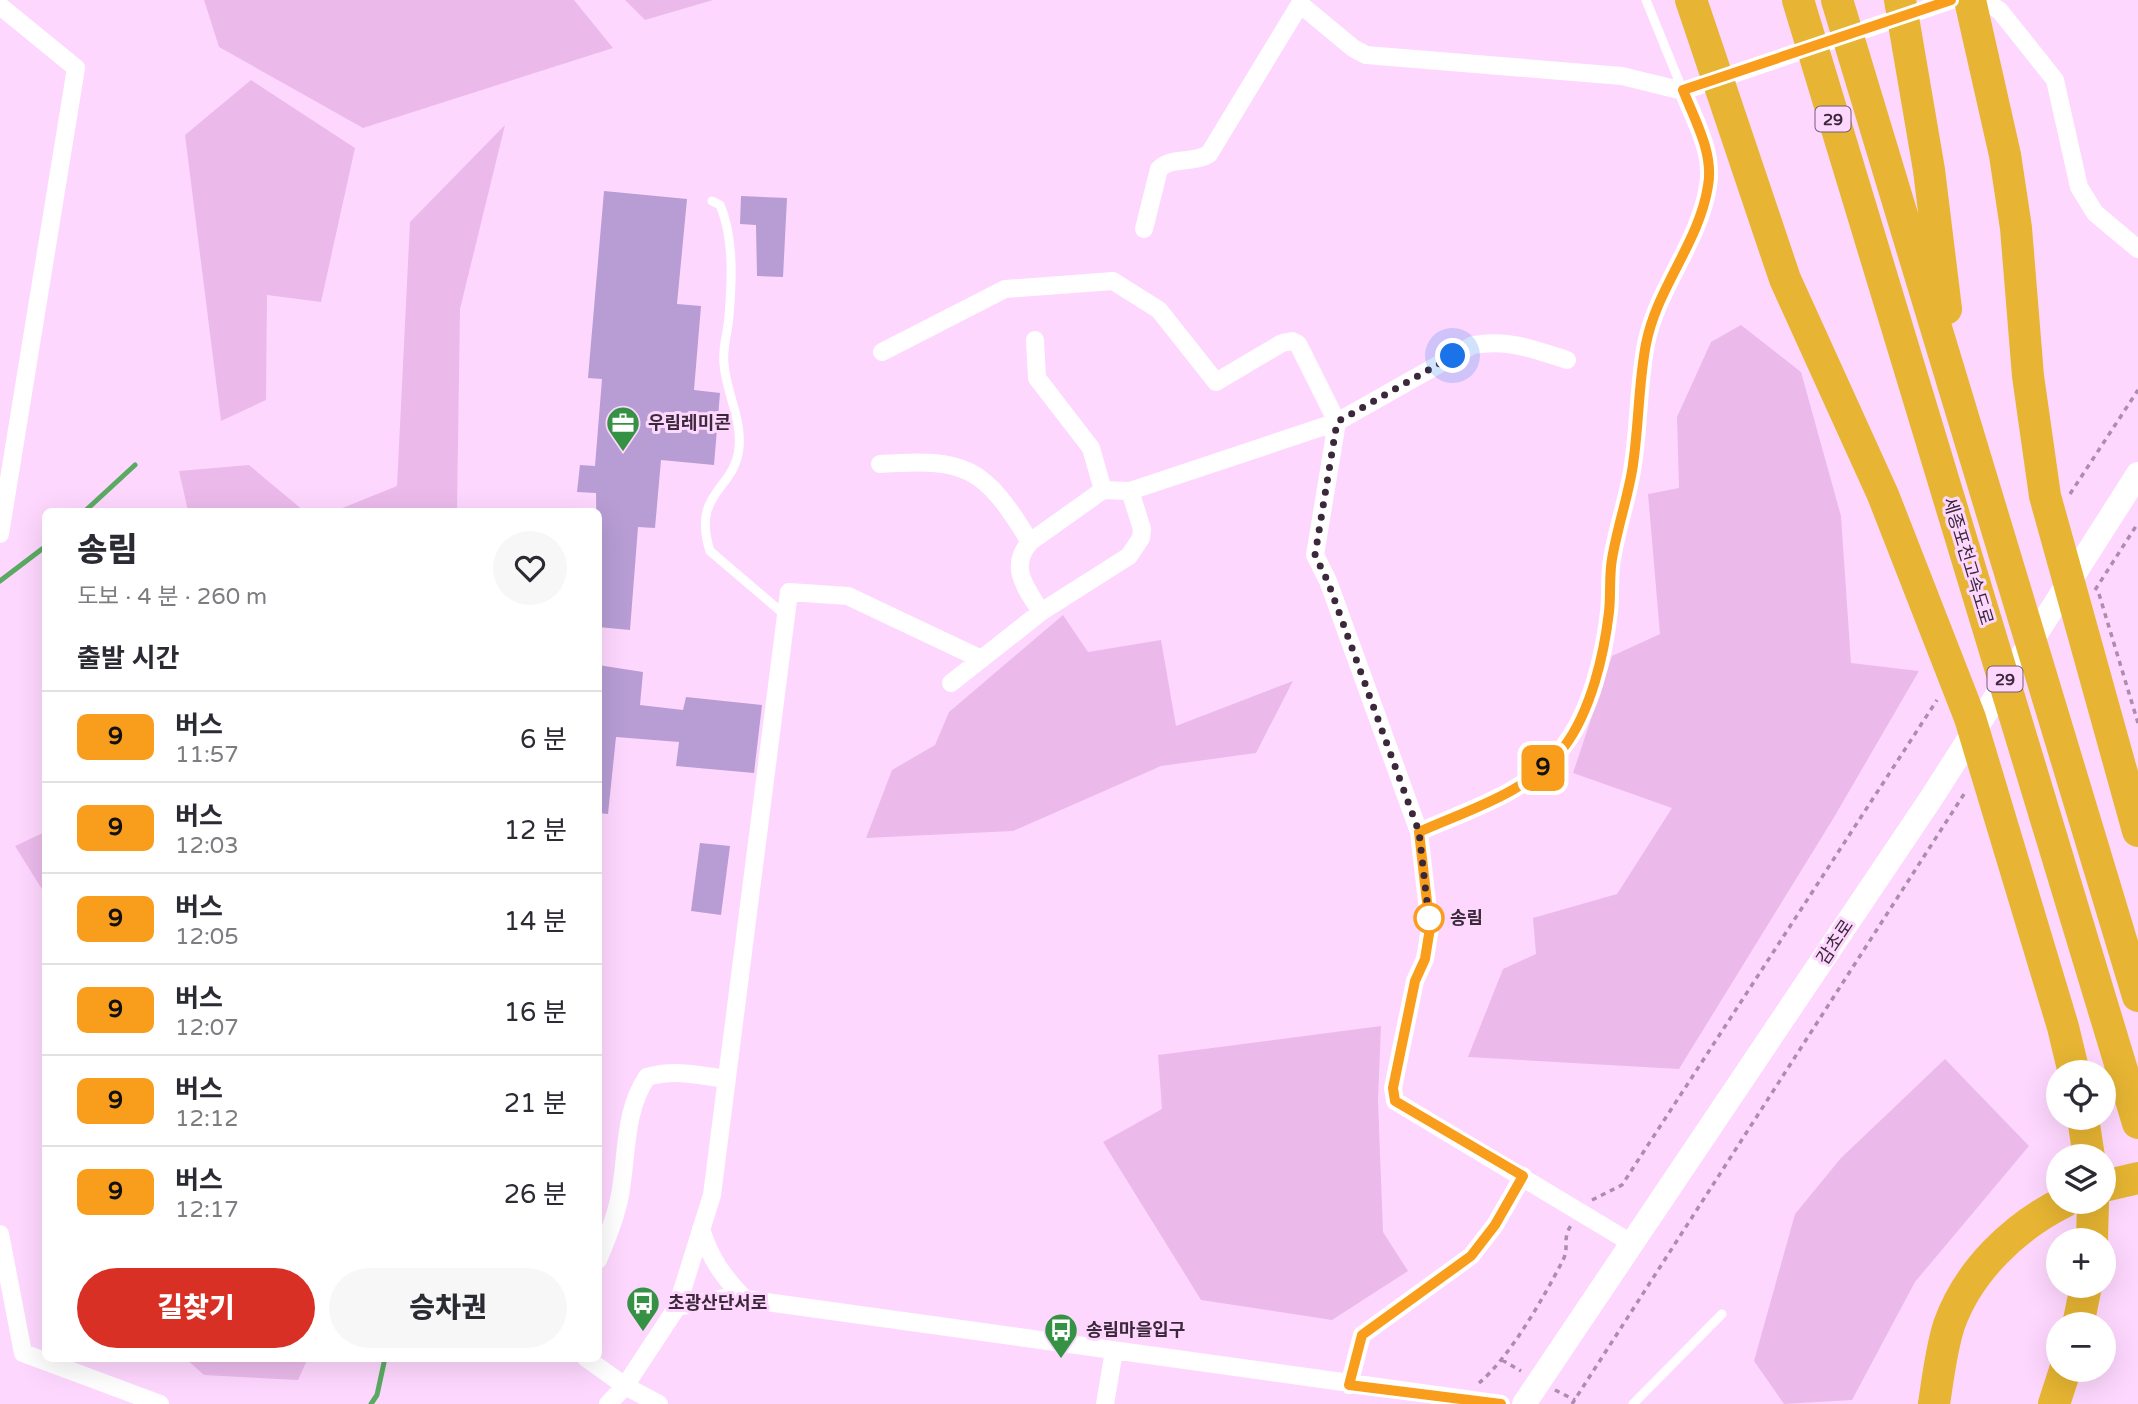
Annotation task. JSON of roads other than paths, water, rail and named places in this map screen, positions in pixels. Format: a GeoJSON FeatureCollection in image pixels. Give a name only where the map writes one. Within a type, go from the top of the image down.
{"type":"FeatureCollection","features":[{"type":"Feature","properties":{"kind":"highway"},"geometry":{"type":"LineString","coordinates":[[1690,0],[1786,279],[1882,495],[1970,718],[2070,1060]]}},
{"type":"Feature","properties":{"kind":"highway","name":"세종포천고속도로"},"geometry":{"type":"LineString","coordinates":[[1798,0],[2138,1123]]}},
{"type":"Feature","properties":{"kind":"highway","name":"29"},"geometry":{"type":"LineString","coordinates":[[1837,0],[2138,996]]}},
{"type":"Feature","properties":{"kind":"highway"},"geometry":{"type":"LineString","coordinates":[[1900,0],[1929,170],[1956,393]]}},
{"type":"Feature","properties":{"kind":"highway"},"geometry":{"type":"LineString","coordinates":[[1970,0],[2005,155],[2016,228],[2028,376],[2045,496],[2138,831]]}},
{"type":"Feature","properties":{"kind":"highway"},"geometry":{"type":"LineString","coordinates":[[2116,1183],[2138,1178]]}},
{"type":"Feature","properties":{"kind":"highway"},"geometry":{"type":"LineString","coordinates":[[1934,1404],[1950,1325],[1967,1288],[1990,1258],[2012,1236],[2046,1214]]}},
{"type":"Feature","properties":{"kind":"highway"},"geometry":{"type":"LineString","coordinates":[[2054,1404],[2061,1382]]}},
{"type":"Feature","properties":{"kind":"main road","name":"감초로"},"geometry":{"type":"LineString","coordinates":[[1524,1404],[1932,797],[2138,474]]}},
{"type":"Feature","properties":{"kind":"street"},"geometry":{"type":"LineString","coordinates":[[1144,229],[1159,169],[1171,161],[1192,161],[1209,154],[1301,2],[1353,48],[1366,55],[1622,76],[1683,90],[1952,0]]}},
{"type":"Feature","properties":{"kind":"street"},"geometry":{"type":"LineString","coordinates":[[1984,0],[2000,11],[2055,80],[2079,187],[2095,213],[2138,249]]}},
{"type":"Feature","properties":{"kind":"street"},"geometry":{"type":"LineString","coordinates":[[0,6],[76,68],[2,501],[0,534]]}},
{"type":"Feature","properties":{"kind":"street"},"geometry":{"type":"LineString","coordinates":[[1419,832],[1511,791],[1535,777],[1564,746],[1583,710],[1600,657],[1609,612],[1612,561],[1632,470],[1646,342],[1670,276],[1686,249],[1708,187],[1710,160],[1683,90]]}},
{"type":"Feature","properties":{"kind":"street"},"geometry":{"type":"LineString","coordinates":[[882,352],[1003,290],[1113,281],[1158,310],[1216,382],[1282,343],[1295,343],[1337,422],[1315,555],[1328,582],[1419,832],[1430,928],[1425,959],[1415,981],[1393,1088],[1395,1101],[1633,1244]]}},
{"type":"Feature","properties":{"kind":"street"},"geometry":{"type":"LineString","coordinates":[[1035,340],[1037,378],[1091,448],[1103,490]]}},
{"type":"Feature","properties":{"kind":"street"},"geometry":{"type":"LineString","coordinates":[[1041,612],[1021,581],[1019,559],[1030,542],[1103,490],[1130,491],[1337,422],[1473,345],[1494,341],[1516,342],[1567,360]]}},
{"type":"Feature","properties":{"kind":"street"},"geometry":{"type":"LineString","coordinates":[[880,464],[923,461],[953,463],[974,473],[1000,499],[1030,542]]}},
{"type":"Feature","properties":{"kind":"street"},"geometry":{"type":"LineString","coordinates":[[951,682],[1041,612],[1129,556],[1136,548],[1142,529],[1130,491]]}},
{"type":"Feature","properties":{"kind":"street"},"geometry":{"type":"LineString","coordinates":[[608,1404],[625,1386],[677,1307],[712,1195],[789,592],[848,596],[981,659]]}},
{"type":"Feature","properties":{"kind":"street"},"geometry":{"type":"LineString","coordinates":[[602,1250],[612,1229],[620,1195],[633,1106],[647,1077],[662,1073],[689,1073],[726,1079]]}},
{"type":"Feature","properties":{"kind":"street"},"geometry":{"type":"LineString","coordinates":[[1349,1385],[1362,1335],[1471,1256],[1495,1225],[1523,1176]]}},
{"type":"Feature","properties":{"kind":"street"},"geometry":{"type":"LineString","coordinates":[[701,1229],[710,1256],[723,1277],[745,1299]]}},
{"type":"Feature","properties":{"kind":"street"},"geometry":{"type":"LineString","coordinates":[[0,1234],[23,1353],[42,1360]]}},
{"type":"Feature","properties":{"kind":"street"},"geometry":{"type":"LineString","coordinates":[[677,1307],[724,1298],[745,1299],[1501,1404]]}},
{"type":"Feature","properties":{"kind":"street"},"geometry":{"type":"LineString","coordinates":[[1105,1404],[1114,1351]]}},
{"type":"Feature","properties":{"kind":"street"},"geometry":{"type":"LineString","coordinates":[[47,1362],[160,1404]]}},
{"type":"Feature","properties":{"kind":"street"},"geometry":{"type":"LineString","coordinates":[[592,1362],[625,1386],[659,1404]]}},
{"type":"Feature","properties":{"kind":"lane"},"geometry":{"type":"LineString","coordinates":[[1646,0],[1683,90]]}},
{"type":"Feature","properties":{"kind":"lane"},"geometry":{"type":"LineString","coordinates":[[712,201],[719,205],[728,230],[730,293],[723,362],[740,441],[734,464],[708,506],[706,537],[710,551],[785,615]]}},
{"type":"Feature","properties":{"kind":"lane"},"geometry":{"type":"LineString","coordinates":[[1633,1404],[1722,1314]]}},
{"type":"Feature","properties":{"kind":"waterway"},"geometry":{"type":"LineString","coordinates":[[88,508],[135,465]]}},
{"type":"Feature","properties":{"kind":"waterway"},"geometry":{"type":"LineString","coordinates":[[0,581],[42,549]]}},
{"type":"Feature","properties":{"kind":"waterway"},"geometry":{"type":"LineString","coordinates":[[371,1404],[377,1395],[384,1362]]}},
{"type":"Feature","properties":{"kind":"place","name":"우림레미콘"},"geometry":{"type":"Point","coordinates":[623,453]}},
{"type":"Feature","properties":{"kind":"place","name":"송림"},"geometry":{"type":"Point","coordinates":[1429,918]}},
{"type":"Feature","properties":{"kind":"place","name":"초광산단서로"},"geometry":{"type":"Point","coordinates":[643,1333]}},
{"type":"Feature","properties":{"kind":"place","name":"송림마을입구"},"geometry":{"type":"Point","coordinates":[1061,1360]}}]}
